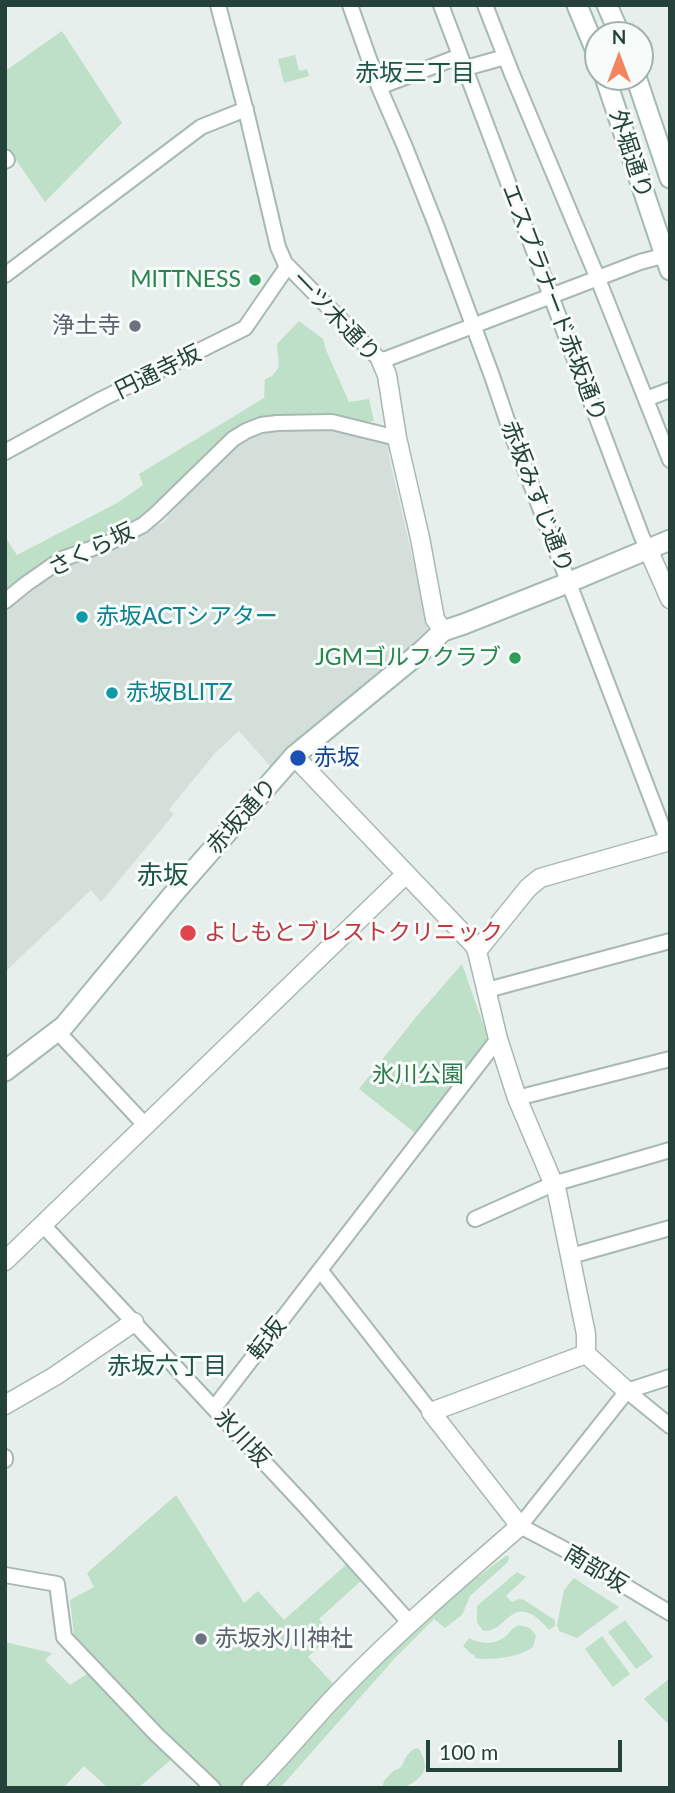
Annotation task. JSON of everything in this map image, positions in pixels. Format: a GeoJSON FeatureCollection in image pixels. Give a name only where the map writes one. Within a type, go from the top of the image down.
{"type":"FeatureCollection","features":[{"type":"Feature","properties":{"kind":"main road"},"geometry":{"type":"LineString","coordinates":[[577,5],[584,22]]}},
{"type":"Feature","properties":{"kind":"main road","name":"外堀通り"},"geometry":{"type":"LineString","coordinates":[[610,91],[668,260]]}},
{"type":"Feature","properties":{"kind":"main road","name":"外堀通り"},"geometry":{"type":"LineString","coordinates":[[641,91],[670,178]]}},
{"type":"Feature","properties":{"kind":"main road","name":"赤坂通り"},"geometry":{"type":"LineString","coordinates":[[5,1072],[71,1017],[175,892],[294,756],[443,631],[569,583],[670,540]]}},
{"type":"Feature","properties":{"kind":"street","name":"一ツ木通り"},"geometry":{"type":"LineString","coordinates":[[218,5],[246,109],[278,247],[288,267],[381,361],[387,375],[397,438],[435,618],[443,631]]}},
{"type":"Feature","properties":{"kind":"street","name":"赤坂みすじ通り"},"geometry":{"type":"LineString","coordinates":[[349,5],[669,841]]}},
{"type":"Feature","properties":{"kind":"street","name":"エスプラナード赤坂通り"},"geometry":{"type":"LineString","coordinates":[[441,5],[642,537],[670,599]]}},
{"type":"Feature","properties":{"kind":"street"},"geometry":{"type":"LineString","coordinates":[[485,5],[670,460]]}},
{"type":"Feature","properties":{"kind":"street"},"geometry":{"type":"LineString","coordinates":[[379,87],[463,62],[505,57]]}},
{"type":"Feature","properties":{"kind":"street"},"geometry":{"type":"LineString","coordinates":[[5,275],[201,127],[246,109]]}},
{"type":"Feature","properties":{"kind":"street"},"geometry":{"type":"LineString","coordinates":[[381,361],[640,262],[668,260]]}},
{"type":"Feature","properties":{"kind":"street","name":"円通寺坂"},"geometry":{"type":"LineString","coordinates":[[5,452],[102,399],[245,328],[288,267]]}},
{"type":"Feature","properties":{"kind":"street"},"geometry":{"type":"LineString","coordinates":[[646,398],[670,390]]}},
{"type":"Feature","properties":{"kind":"street","name":"さくら坂"},"geometry":{"type":"LineString","coordinates":[[5,601],[62,559],[110,542],[143,525],[233,439],[246,431],[277,423],[332,422],[397,438]]}},
{"type":"Feature","properties":{"kind":"street"},"geometry":{"type":"LineString","coordinates":[[294,756],[477,951],[498,1039],[517,1098],[557,1192],[586,1334],[586,1354],[670,1426]]}},
{"type":"Feature","properties":{"kind":"street"},"geometry":{"type":"LineString","coordinates":[[477,951],[528,888],[540,878],[669,841]]}},
{"type":"Feature","properties":{"kind":"street"},"geometry":{"type":"LineString","coordinates":[[5,1261],[406,874]]}},
{"type":"Feature","properties":{"kind":"street"},"geometry":{"type":"LineString","coordinates":[[487,990],[670,941]]}},
{"type":"Feature","properties":{"kind":"street"},"geometry":{"type":"LineString","coordinates":[[57,1031],[146,1126]]}},
{"type":"Feature","properties":{"kind":"street","name":"転坂"},"geometry":{"type":"LineString","coordinates":[[214,1408],[498,1039]]}},
{"type":"Feature","properties":{"kind":"street"},"geometry":{"type":"LineString","coordinates":[[517,1098],[670,1059]]}},
{"type":"Feature","properties":{"kind":"street"},"geometry":{"type":"LineString","coordinates":[[475,1219],[553,1184],[670,1150]]}},
{"type":"Feature","properties":{"kind":"street","name":"氷川坂"},"geometry":{"type":"LineString","coordinates":[[43,1225],[409,1622]]}},
{"type":"Feature","properties":{"kind":"street"},"geometry":{"type":"LineString","coordinates":[[570,1256],[670,1228]]}},
{"type":"Feature","properties":{"kind":"street"},"geometry":{"type":"LineString","coordinates":[[320,1270],[520,1526]]}},
{"type":"Feature","properties":{"kind":"street"},"geometry":{"type":"LineString","coordinates":[[5,1405],[55,1376],[134,1322]]}},
{"type":"Feature","properties":{"kind":"street"},"geometry":{"type":"LineString","coordinates":[[431,1412],[586,1354]]}},
{"type":"Feature","properties":{"kind":"street"},"geometry":{"type":"LineString","coordinates":[[251,1788],[340,1690],[409,1622],[520,1526],[627,1391],[670,1377]]}},
{"type":"Feature","properties":{"kind":"street","name":"南部坂"},"geometry":{"type":"LineString","coordinates":[[520,1526],[670,1613]]}},
{"type":"Feature","properties":{"kind":"street"},"geometry":{"type":"LineString","coordinates":[[5,1575],[57,1584],[64,1637],[156,1734],[213,1788]]}},
{"type":"Feature","properties":{"kind":"shaded area"},"geometry":{"type":"Polygon","coordinates":[[[330,428],[388,442],[389,457],[428,625],[427,635],[302,738],[271,767],[239,731],[215,753],[169,810],[174,814],[101,902],[91,890],[5,972],[5,604],[11,607],[69,564],[164,522],[209,467],[234,447],[272,431],[330,428]]]}},
{"type":"Feature","properties":{"kind":"green space"},"geometry":{"type":"Polygon","coordinates":[[[62,31],[122,123],[45,202],[5,144],[5,71],[62,31]]]}},
{"type":"Feature","properties":{"kind":"green space"},"geometry":{"type":"Polygon","coordinates":[[[295,55],[299,71],[307,69],[309,76],[284,83],[278,59],[295,55]]]}},
{"type":"Feature","properties":{"kind":"green space"},"geometry":{"type":"Polygon","coordinates":[[[299,321],[323,339],[349,402],[369,399],[374,421],[332,426],[268,428],[226,449],[169,515],[151,526],[67,561],[5,600],[5,537],[17,555],[117,503],[143,485],[139,474],[264,398],[265,379],[272,376],[279,367],[277,344],[299,321]]]}},
{"type":"Feature","properties":{"kind":"green space","name":"氷川公園"},"geometry":{"type":"Polygon","coordinates":[[[462,964],[490,1044],[419,1136],[359,1089],[462,964]]]}},
{"type":"Feature","properties":{"kind":"green space","name":"赤坂氷川神社"},"geometry":{"type":"Polygon","coordinates":[[[176,1495],[244,1603],[258,1591],[284,1620],[349,1562],[364,1578],[319,1619],[332,1634],[308,1657],[337,1688],[245,1788],[219,1788],[78,1643],[74,1635],[70,1600],[94,1587],[87,1573],[176,1495]]]}},
{"type":"Feature","properties":{"kind":"green space"},"geometry":{"type":"Polygon","coordinates":[[[507,1555],[508,1562],[470,1596],[462,1615],[445,1628],[434,1619],[395,1658],[280,1788],[260,1788],[409,1629],[507,1555]]]}},
{"type":"Feature","properties":{"kind":"green space"},"geometry":{"type":"Polygon","coordinates":[[[517,1572],[526,1577],[506,1596],[512,1602],[524,1600],[555,1620],[555,1626],[549,1630],[536,1617],[526,1612],[518,1612],[498,1627],[482,1630],[477,1622],[477,1606],[517,1572]]]}},
{"type":"Feature","properties":{"kind":"green space"},"geometry":{"type":"Polygon","coordinates":[[[574,1578],[619,1607],[577,1638],[559,1631],[557,1625],[564,1590],[574,1578]]]}},
{"type":"Feature","properties":{"kind":"green space"},"geometry":{"type":"Polygon","coordinates":[[[625,1620],[653,1657],[636,1669],[608,1632],[625,1620]]]}},
{"type":"Feature","properties":{"kind":"green space"},"geometry":{"type":"Polygon","coordinates":[[[519,1625],[530,1628],[536,1635],[533,1647],[513,1656],[475,1658],[475,1655],[463,1646],[469,1638],[478,1642],[496,1641],[519,1625]]]}},
{"type":"Feature","properties":{"kind":"green space"},"geometry":{"type":"Polygon","coordinates":[[[602,1636],[630,1674],[613,1687],[585,1649],[602,1636]]]}},
{"type":"Feature","properties":{"kind":"green space"},"geometry":{"type":"Polygon","coordinates":[[[5,1642],[52,1653],[45,1660],[70,1685],[90,1672],[173,1758],[138,1788],[108,1788],[84,1766],[63,1788],[5,1788],[5,1642]]]}},
{"type":"Feature","properties":{"kind":"green space"},"geometry":{"type":"Polygon","coordinates":[[[670,1678],[670,1721],[667,1723],[644,1699],[670,1678]]]}},
{"type":"Feature","properties":{"kind":"green space"},"geometry":{"type":"Polygon","coordinates":[[[418,1748],[425,1765],[420,1777],[403,1787],[382,1788],[384,1781],[394,1770],[399,1769],[410,1752],[418,1748]]]}},
{"type":"Feature","properties":{"kind":"waterway"},"geometry":{"type":"LineString","coordinates":[[285,1645],[302,1631]]}},
{"type":"Feature","properties":{"kind":"place","name":"MITTNESS"},"geometry":{"type":"Point","coordinates":[255,280]}},
{"type":"Feature","properties":{"kind":"place","name":"浄土寺"},"geometry":{"type":"Point","coordinates":[135,326]}},
{"type":"Feature","properties":{"kind":"place","name":"赤坂ACTシアター"},"geometry":{"type":"Point","coordinates":[82,617]}},
{"type":"Feature","properties":{"kind":"place","name":"JGMゴルフクラブ"},"geometry":{"type":"Point","coordinates":[515,658]}},
{"type":"Feature","properties":{"kind":"place","name":"赤坂BLITZ"},"geometry":{"type":"Point","coordinates":[112,693]}},
{"type":"Feature","properties":{"kind":"place","name":"赤坂"},"geometry":{"type":"Point","coordinates":[298,758]}},
{"type":"Feature","properties":{"kind":"place","name":"よしもとブレストクリニック"},"geometry":{"type":"Point","coordinates":[188,933]}},
{"type":"Feature","properties":{"kind":"place","name":"赤坂氷川神社"},"geometry":{"type":"Point","coordinates":[201,1639]}},
{"type":"Feature","properties":{"kind":"district","name":"赤坂三丁目"},"geometry":{"type":"Point","coordinates":[415,73]}},
{"type":"Feature","properties":{"kind":"district","name":"赤坂"},"geometry":{"type":"Point","coordinates":[163,876]}},
{"type":"Feature","properties":{"kind":"district","name":"赤坂六丁目"},"geometry":{"type":"Point","coordinates":[167,1366]}}]}
